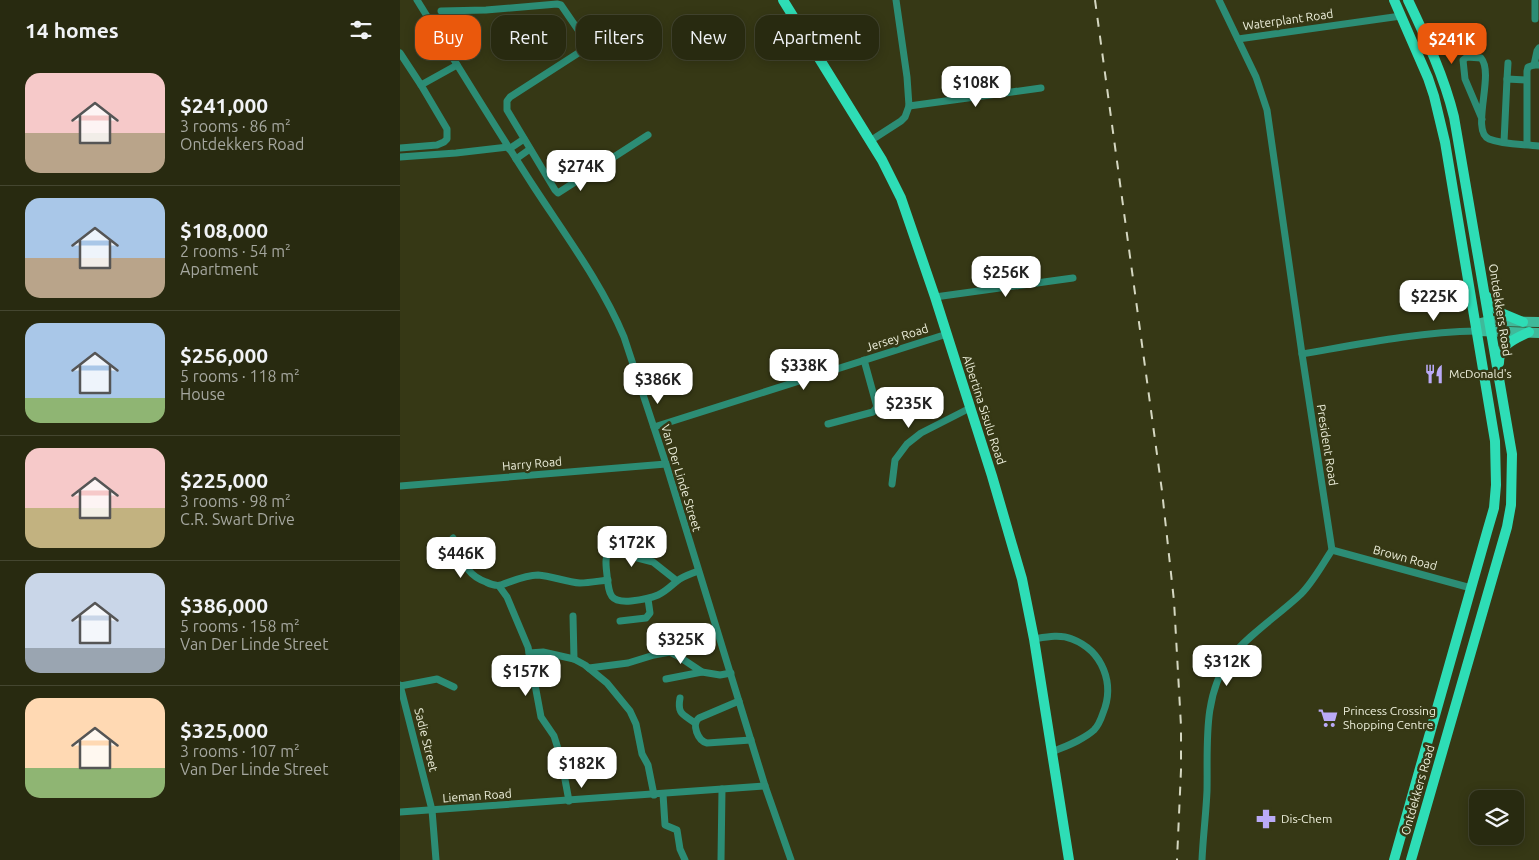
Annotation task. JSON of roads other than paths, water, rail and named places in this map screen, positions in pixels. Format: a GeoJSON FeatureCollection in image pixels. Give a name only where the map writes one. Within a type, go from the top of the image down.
{"type":"FeatureCollection","features":[{"type":"Feature","properties":{"kind":"main road","name":"Albertina Sisulu Road"},"geometry":{"type":"LineString","coordinates":[[783,0],[882,160],[901,198],[935,297],[992,476],[1022,579],[1034,639],[1070,860]]}},
{"type":"Feature","properties":{"kind":"main road","name":"Ontdekkers Road"},"geometry":{"type":"LineString","coordinates":[[1394,0],[1428,78],[1440,119],[1454,187],[1495,441],[1496,485],[1494,508],[1394,860]]}},
{"type":"Feature","properties":{"kind":"main road","name":"Ontdekkers Road"},"geometry":{"type":"LineString","coordinates":[[1408,0],[1433,54],[1451,105],[1470,201],[1512,454],[1511,505],[1501,550],[1411,860]]}},
{"type":"Feature","properties":{"kind":"main road"},"geometry":{"type":"LineString","coordinates":[[1485,292],[1490,303],[1499,312],[1523,322]]}},
{"type":"Feature","properties":{"kind":"main road"},"geometry":{"type":"LineString","coordinates":[[1477,327],[1489,321],[1539,322]]}},
{"type":"Feature","properties":{"kind":"main road"},"geometry":{"type":"LineString","coordinates":[[1477,327],[1491,332],[1534,332]]}},
{"type":"Feature","properties":{"kind":"main road"},"geometry":{"type":"LineString","coordinates":[[1499,376],[1500,352],[1514,340],[1534,332]]}},
{"type":"Feature","properties":{"kind":"street","name":"Van Der Linde Street"},"geometry":{"type":"LineString","coordinates":[[417,0],[516,160],[596,282],[611,308],[624,337],[666,464],[765,786],[791,860]]}},
{"type":"Feature","properties":{"kind":"street"},"geometry":{"type":"LineString","coordinates":[[870,141],[901,121],[905,117],[909,106],[907,77],[896,0]]}},
{"type":"Feature","properties":{"kind":"street","name":"President Road"},"geometry":{"type":"LineString","coordinates":[[1219,0],[1256,77],[1267,110],[1332,550]]}},
{"type":"Feature","properties":{"kind":"street"},"geometry":{"type":"LineString","coordinates":[[1535,0],[1535,19]]}},
{"type":"Feature","properties":{"kind":"street"},"geometry":{"type":"LineString","coordinates":[[441,11],[486,10],[558,4],[585,40],[583,50],[506,101],[506,110],[558,192],[648,135]]}},
{"type":"Feature","properties":{"kind":"street","name":"Waterplant Road"},"geometry":{"type":"LineString","coordinates":[[1238,39],[1401,16]]}},
{"type":"Feature","properties":{"kind":"street"},"geometry":{"type":"LineString","coordinates":[[1526,144],[1526,80],[1528,67],[1537,65],[1538,50]]}},
{"type":"Feature","properties":{"kind":"street"},"geometry":{"type":"LineString","coordinates":[[400,53],[448,130],[447,139],[437,145],[400,148]]}},
{"type":"Feature","properties":{"kind":"street"},"geometry":{"type":"LineString","coordinates":[[1482,119],[1464,80],[1463,60],[1467,57],[1481,58],[1486,66],[1482,119],[1485,136],[1490,140],[1539,146]]}},
{"type":"Feature","properties":{"kind":"street"},"geometry":{"type":"LineString","coordinates":[[1504,142],[1508,63]]}},
{"type":"Feature","properties":{"kind":"street"},"geometry":{"type":"LineString","coordinates":[[421,85],[457,64]]}},
{"type":"Feature","properties":{"kind":"street"},"geometry":{"type":"LineString","coordinates":[[1507,79],[1526,80]]}},
{"type":"Feature","properties":{"kind":"street"},"geometry":{"type":"LineString","coordinates":[[909,106],[1041,88]]}},
{"type":"Feature","properties":{"kind":"street"},"geometry":{"type":"LineString","coordinates":[[400,157],[509,148],[524,139]]}},
{"type":"Feature","properties":{"kind":"street"},"geometry":{"type":"LineString","coordinates":[[516,160],[530,149]]}},
{"type":"Feature","properties":{"kind":"street"},"geometry":{"type":"LineString","coordinates":[[935,297],[1073,278]]}},
{"type":"Feature","properties":{"kind":"street"},"geometry":{"type":"LineString","coordinates":[[1302,354],[1382,340],[1477,327]]}},
{"type":"Feature","properties":{"kind":"street","name":"Jersey Road"},"geometry":{"type":"LineString","coordinates":[[654,427],[947,334]]}},
{"type":"Feature","properties":{"kind":"street"},"geometry":{"type":"LineString","coordinates":[[828,424],[873,412],[877,407],[864,360]]}},
{"type":"Feature","properties":{"kind":"street"},"geometry":{"type":"LineString","coordinates":[[892,484],[895,460],[907,444],[921,433],[970,408]]}},
{"type":"Feature","properties":{"kind":"street","name":"Harry Road"},"geometry":{"type":"LineString","coordinates":[[400,486],[666,464]]}},
{"type":"Feature","properties":{"kind":"street"},"geometry":{"type":"LineString","coordinates":[[453,538],[470,573],[479,580],[499,586],[511,606],[528,647],[541,716],[557,744],[569,801]]}},
{"type":"Feature","properties":{"kind":"street"},"geometry":{"type":"LineString","coordinates":[[677,581],[653,562],[630,556],[615,549],[609,551],[606,557],[611,596],[618,601],[659,595],[677,581],[698,570]]}},
{"type":"Feature","properties":{"kind":"street"},"geometry":{"type":"LineString","coordinates":[[1202,860],[1207,794],[1209,718],[1213,695],[1222,672],[1244,643],[1302,593],[1332,550]]}},
{"type":"Feature","properties":{"kind":"street","name":"Brown Road"},"geometry":{"type":"LineString","coordinates":[[1332,550],[1472,588]]}},
{"type":"Feature","properties":{"kind":"street"},"geometry":{"type":"LineString","coordinates":[[499,586],[506,582],[536,575],[580,583],[608,580]]}},
{"type":"Feature","properties":{"kind":"street"},"geometry":{"type":"LineString","coordinates":[[620,621],[646,618],[650,613],[648,598]]}},
{"type":"Feature","properties":{"kind":"street"},"geometry":{"type":"LineString","coordinates":[[573,616],[574,659]]}},
{"type":"Feature","properties":{"kind":"street"},"geometry":{"type":"LineString","coordinates":[[1034,639],[1054,636],[1072,639],[1088,649],[1099,661],[1105,673],[1109,689],[1107,704],[1094,730],[1077,741],[1052,752]]}},
{"type":"Feature","properties":{"kind":"street"},"geometry":{"type":"LineString","coordinates":[[529,653],[543,652],[574,659],[589,668],[607,683],[630,711],[636,724],[642,754],[648,766],[654,794]]}},
{"type":"Feature","properties":{"kind":"street"},"geometry":{"type":"LineString","coordinates":[[589,668],[628,663],[670,652],[702,672]]}},
{"type":"Feature","properties":{"kind":"street"},"geometry":{"type":"LineString","coordinates":[[666,679],[702,672],[720,675],[731,673]]}},
{"type":"Feature","properties":{"kind":"street"},"geometry":{"type":"LineString","coordinates":[[400,685],[437,679],[454,687]]}},
{"type":"Feature","properties":{"kind":"street","name":"Sadie Street"},"geometry":{"type":"LineString","coordinates":[[400,685],[432,810],[436,860]]}},
{"type":"Feature","properties":{"kind":"street"},"geometry":{"type":"LineString","coordinates":[[680,698],[678,707],[680,712],[695,723],[702,742],[751,740]]}},
{"type":"Feature","properties":{"kind":"street"},"geometry":{"type":"LineString","coordinates":[[695,723],[699,718],[739,700]]}},
{"type":"Feature","properties":{"kind":"street","name":"Lieman Road"},"geometry":{"type":"LineString","coordinates":[[400,812],[765,786]]}},
{"type":"Feature","properties":{"kind":"street"},"geometry":{"type":"LineString","coordinates":[[721,860],[722,790]]}},
{"type":"Feature","properties":{"kind":"street"},"geometry":{"type":"LineString","coordinates":[[663,794],[665,825],[677,830],[680,849],[685,860]]}},
{"type":"Feature","properties":{"kind":"railway"},"geometry":{"type":"LineString","coordinates":[[1095,0],[1162,491],[1174,601],[1181,726],[1177,860]]}},
{"type":"Feature","properties":{"kind":"place","name":"McDonald's"},"geometry":{"type":"Point","coordinates":[1434,374]}},
{"type":"Feature","properties":{"kind":"place","name":"Princess Crossing Shopping Centre"},"geometry":{"type":"Point","coordinates":[1328,718]}},
{"type":"Feature","properties":{"kind":"place","name":"Dis-Chem"},"geometry":{"type":"Point","coordinates":[1266,819]}}]}
